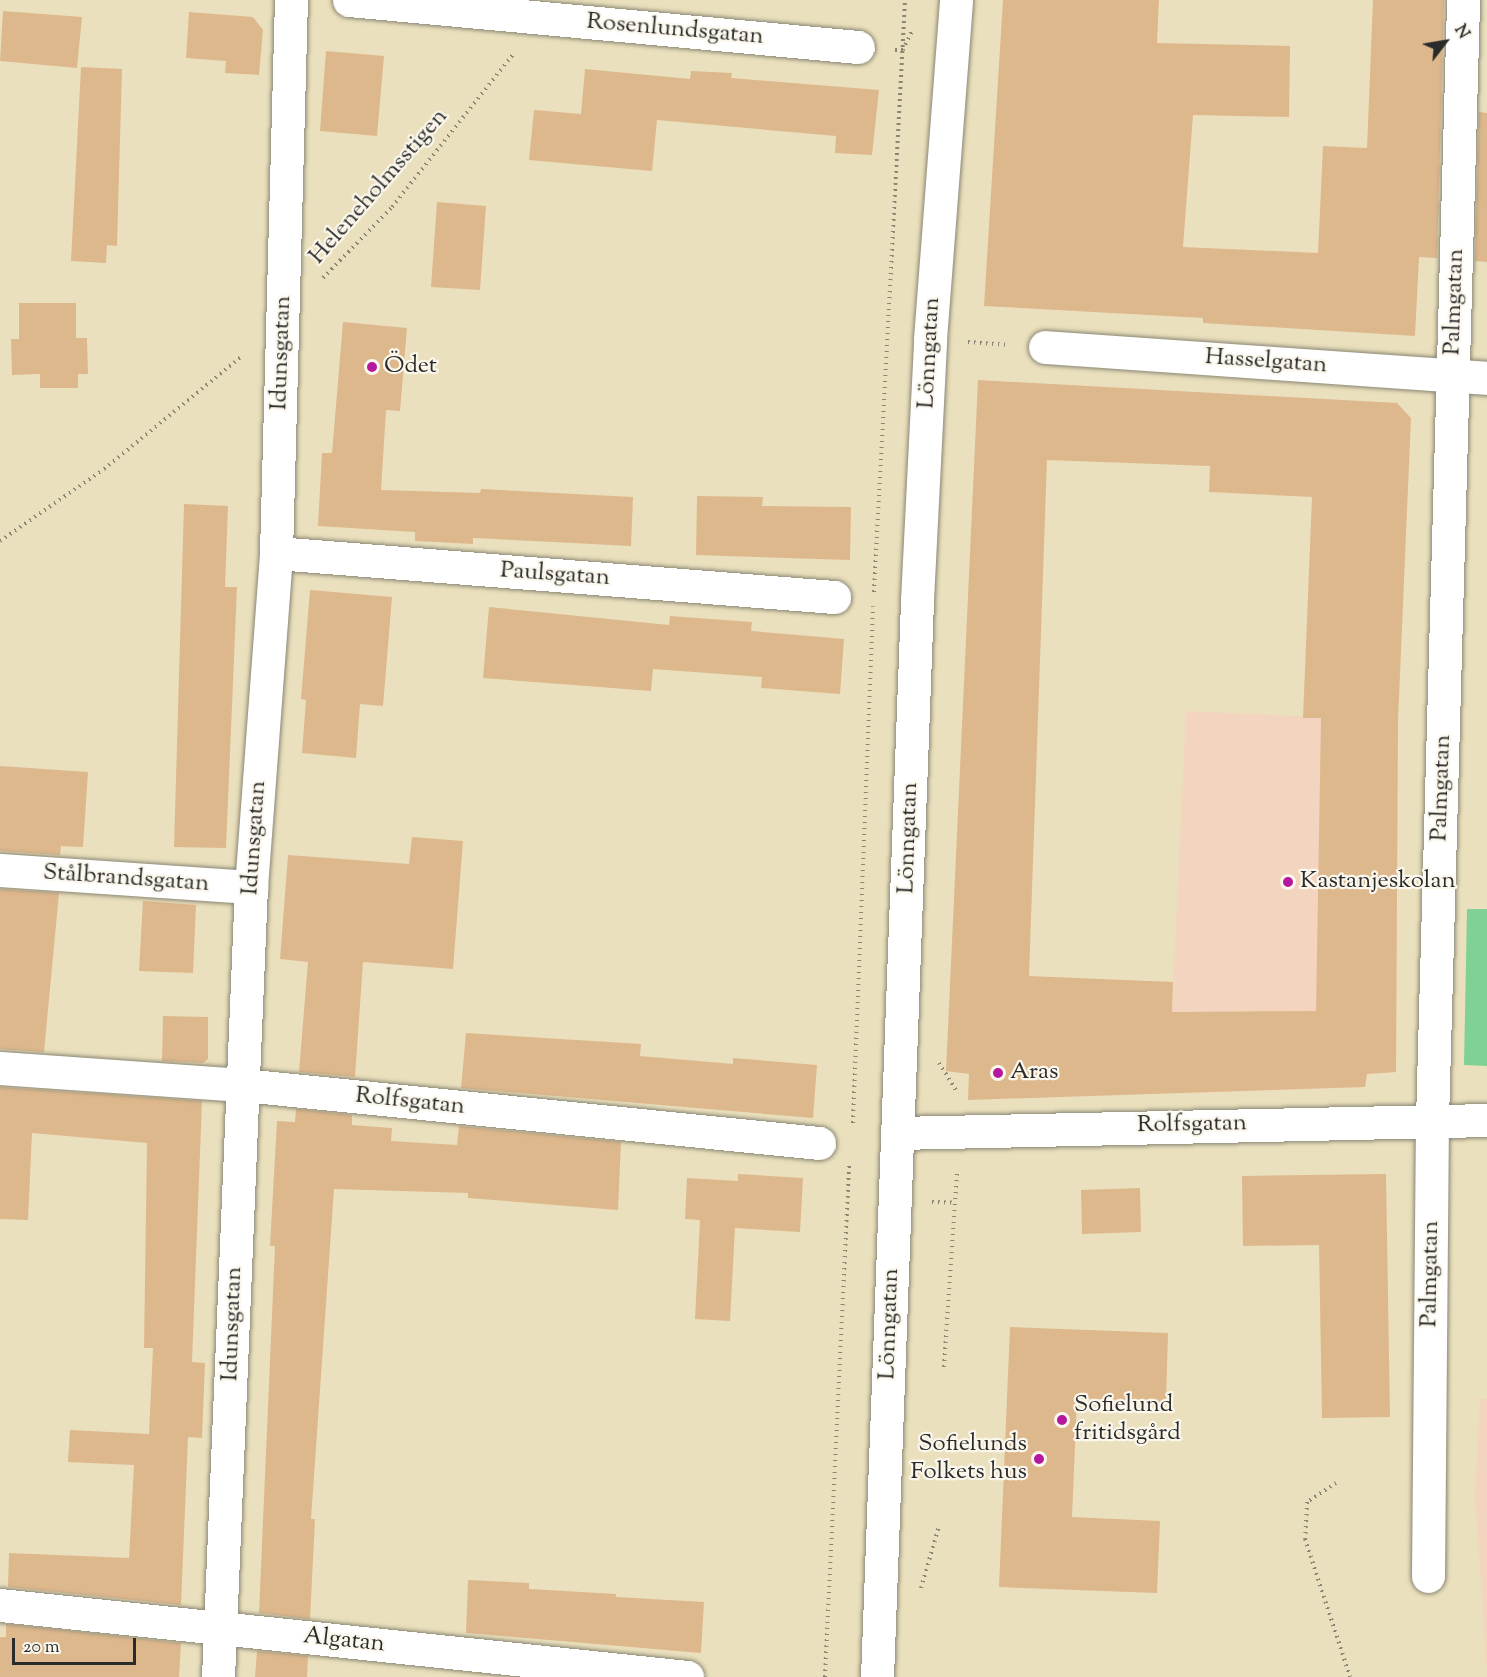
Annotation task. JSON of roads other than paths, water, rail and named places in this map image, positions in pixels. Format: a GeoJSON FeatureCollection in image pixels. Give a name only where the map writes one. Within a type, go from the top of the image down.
{"type":"FeatureCollection","features":[{"type":"Feature","properties":{"kind":"street","name":"Idunsgatan"},"geometry":{"type":"LineString","coordinates":[[218,1677],[251,887],[276,553],[291,0]]}},
{"type":"Feature","properties":{"kind":"street","name":"Rosenlundsgatan"},"geometry":{"type":"LineString","coordinates":[[349,0],[858,47]]}},
{"type":"Feature","properties":{"kind":"street","name":"Lönngatan"},"geometry":{"type":"LineString","coordinates":[[876,1677],[930,339],[956,0]]}},
{"type":"Feature","properties":{"kind":"street","name":"Palmgatan"},"geometry":{"type":"LineString","coordinates":[[1428,1576],[1432,1120],[1463,0]]}},
{"type":"Feature","properties":{"kind":"street","name":"Hasselgatan"},"geometry":{"type":"LineString","coordinates":[[1045,347],[1487,378]]}},
{"type":"Feature","properties":{"kind":"street","name":"Paulsgatan"},"geometry":{"type":"LineString","coordinates":[[276,553],[834,597]]}},
{"type":"Feature","properties":{"kind":"street","name":"Stålbrandsgatan"},"geometry":{"type":"LineString","coordinates":[[0,870],[251,887]]}},
{"type":"Feature","properties":{"kind":"street","name":"Rolfsgatan"},"geometry":{"type":"LineString","coordinates":[[0,1068],[243,1085],[819,1143]]}},
{"type":"Feature","properties":{"kind":"street","name":"Rolfsgatan"},"geometry":{"type":"LineString","coordinates":[[897,1133],[960,1129],[1487,1120]]}},
{"type":"Feature","properties":{"kind":"street","name":"Algatan"},"geometry":{"type":"LineString","coordinates":[[0,1605],[687,1677]]}},
{"type":"Feature","properties":{"kind":"place","name":"Ödet"},"geometry":{"type":"Point","coordinates":[372,367]}},
{"type":"Feature","properties":{"kind":"place","name":"Kastanjeskolan"},"geometry":{"type":"Point","coordinates":[1288,882]}},
{"type":"Feature","properties":{"kind":"place","name":"Aras"},"geometry":{"type":"Point","coordinates":[998,1073]}},
{"type":"Feature","properties":{"kind":"place","name":"Sofielund fritidsgård"},"geometry":{"type":"Point","coordinates":[1062,1420]}},
{"type":"Feature","properties":{"kind":"place","name":"Sofielunds Folkets hus"},"geometry":{"type":"Point","coordinates":[1039,1459]}}]}
